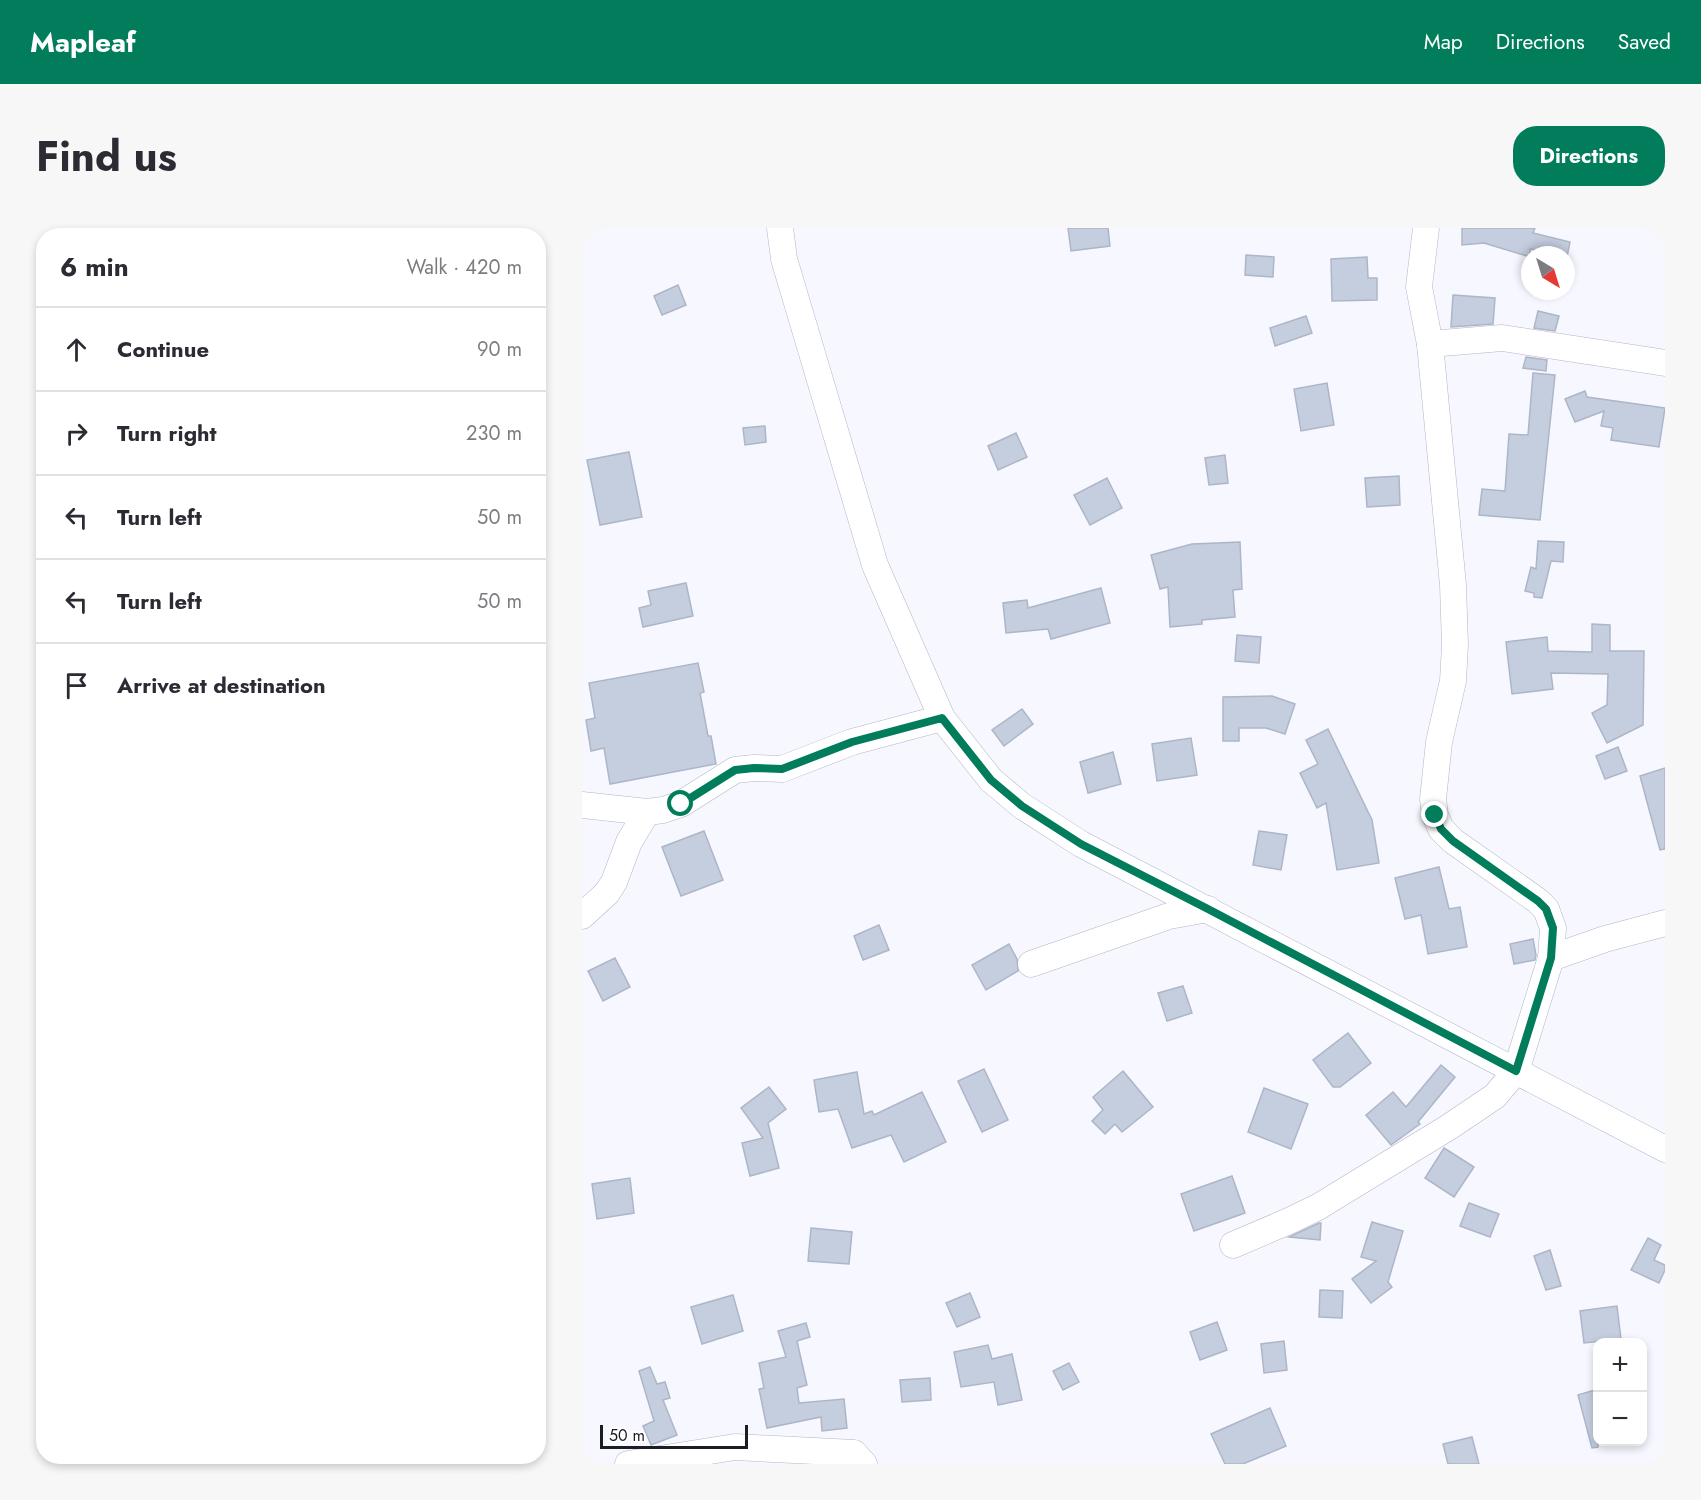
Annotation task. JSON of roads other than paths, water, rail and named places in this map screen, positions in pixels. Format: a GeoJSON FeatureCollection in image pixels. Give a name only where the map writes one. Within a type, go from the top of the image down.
{"type":"FeatureCollection","features":[{"type":"Feature","properties":{"kind":"street"},"geometry":{"type":"LineString","coordinates":[[780,228],[784,259],[875,565],[942,718],[991,780],[1022,806],[1081,844],[1665,1149]]}},
{"type":"Feature","properties":{"kind":"street"},"geometry":{"type":"LineString","coordinates":[[1233,1245],[1289,1221],[1351,1188],[1495,1096],[1516,1071],[1551,958],[1553,928],[1546,909],[1453,841],[1441,829],[1432,799],[1439,742],[1453,681],[1455,651],[1453,585],[1430,344],[1419,287],[1426,228]]}},
{"type":"Feature","properties":{"kind":"street"},"geometry":{"type":"LineString","coordinates":[[1430,344],[1502,338],[1665,363]]}},
{"type":"Feature","properties":{"kind":"street"},"geometry":{"type":"LineString","coordinates":[[582,805],[646,812],[663,810],[681,804],[735,770],[782,769],[852,742],[942,718]]}},
{"type":"Feature","properties":{"kind":"street"},"geometry":{"type":"LineString","coordinates":[[582,916],[608,893],[629,842],[646,812]]}},
{"type":"Feature","properties":{"kind":"street"},"geometry":{"type":"LineString","coordinates":[[1030,964],[1169,916],[1208,909]]}},
{"type":"Feature","properties":{"kind":"street"},"geometry":{"type":"LineString","coordinates":[[1551,958],[1605,939],[1665,923]]}},
{"type":"Feature","properties":{"kind":"street"},"geometry":{"type":"LineString","coordinates":[[628,1464],[735,1447],[854,1453],[864,1464]]}}]}
